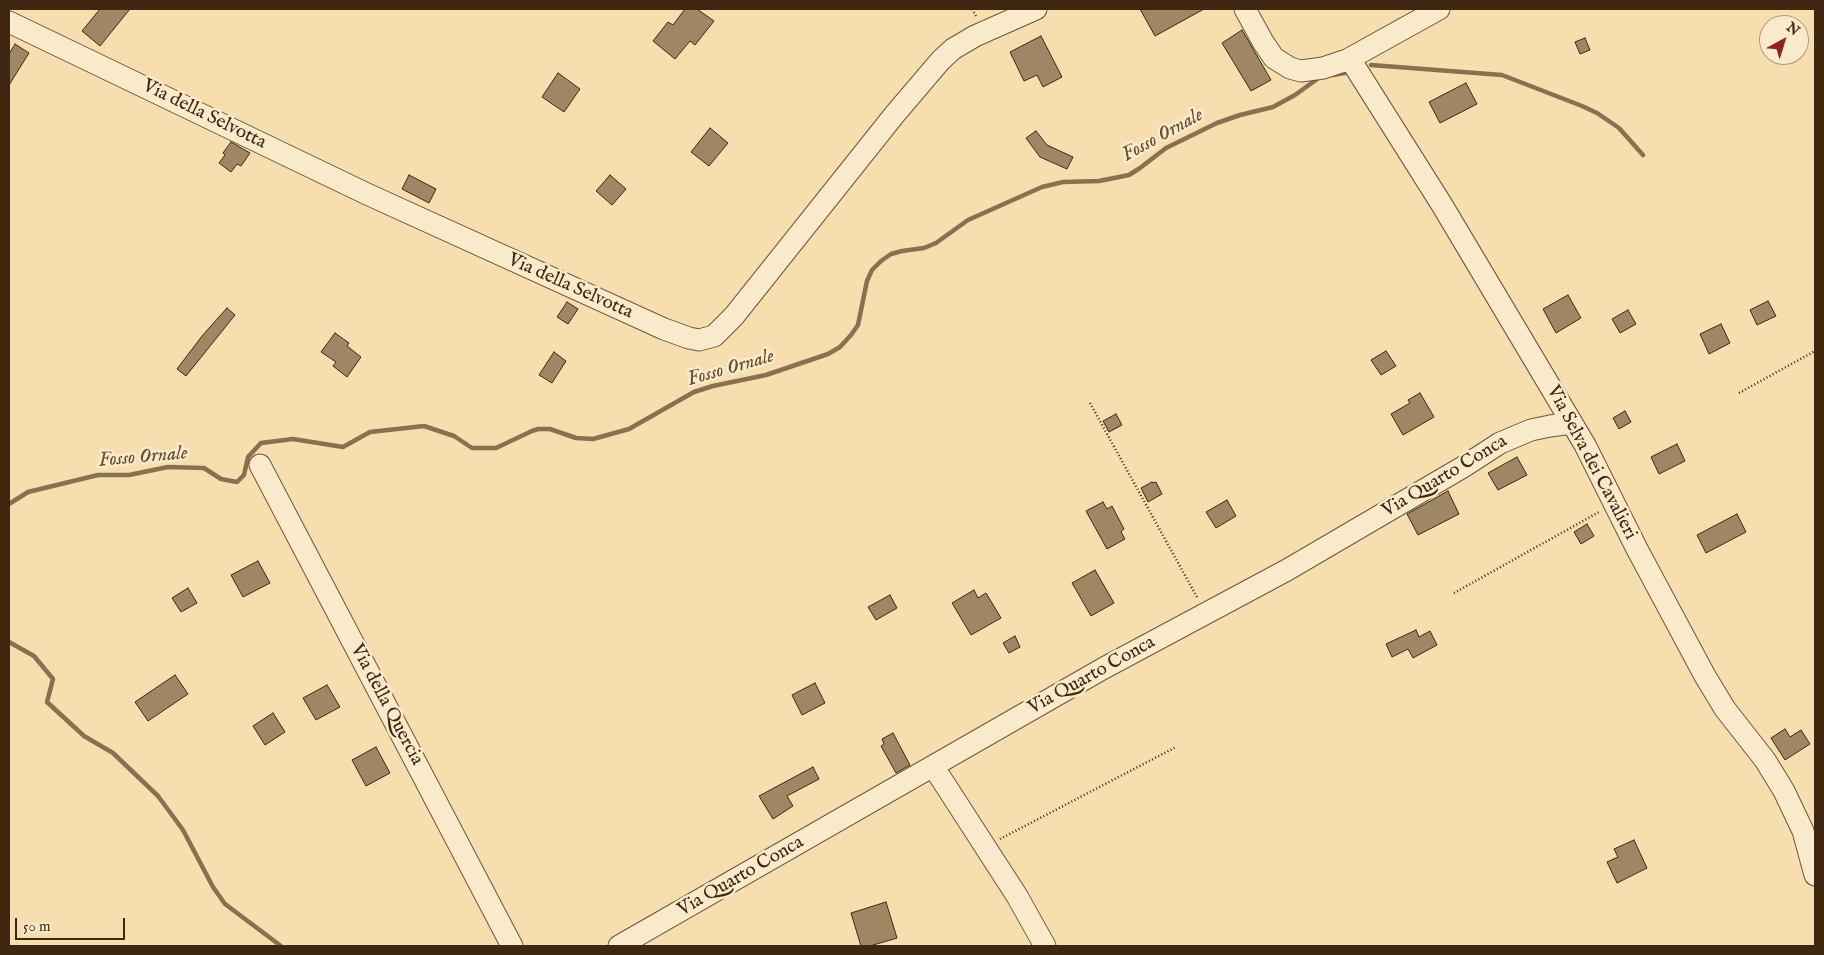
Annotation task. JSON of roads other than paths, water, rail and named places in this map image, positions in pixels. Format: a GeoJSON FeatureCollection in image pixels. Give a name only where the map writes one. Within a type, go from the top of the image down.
{"type":"FeatureCollection","features":[{"type":"Feature","properties":{"kind":"street","name":"Via della Selvotta"},"geometry":{"type":"LineString","coordinates":[[9,22],[376,198],[664,330],[700,340],[714,336],[734,316],[895,114],[941,60],[965,42],[1036,9]]}},
{"type":"Feature","properties":{"kind":"street"},"geometry":{"type":"LineString","coordinates":[[1244,9],[1270,52],[1279,62],[1301,71],[1313,70],[1350,59],[1439,9]]}},
{"type":"Feature","properties":{"kind":"street","name":"Via Selva dei Cavalieri"},"geometry":{"type":"LineString","coordinates":[[1350,59],[1442,206],[1594,460],[1661,594],[1705,676],[1726,708],[1765,760],[1784,791],[1803,831],[1815,875]]}},
{"type":"Feature","properties":{"kind":"street","name":"Via Quarto Conca"},"geometry":{"type":"LineString","coordinates":[[619,946],[1104,668],[1287,570],[1500,444],[1531,430],[1572,424]]}},
{"type":"Feature","properties":{"kind":"street","name":"Via della Quercia"},"geometry":{"type":"LineString","coordinates":[[260,465],[512,946]]}},
{"type":"Feature","properties":{"kind":"street"},"geometry":{"type":"LineString","coordinates":[[934,766],[1018,896],[1045,946]]}},
{"type":"Feature","properties":{"kind":"waterway","name":"Fosso Ornale"},"geometry":{"type":"LineString","coordinates":[[1371,65],[1502,75],[1597,113],[1619,128],[1643,155]]}},
{"type":"Feature","properties":{"kind":"waterway","name":"Fosso Ornale"},"geometry":{"type":"LineString","coordinates":[[1333,75],[1350,72]]}},
{"type":"Feature","properties":{"kind":"waterway","name":"Fosso Ornale"},"geometry":{"type":"LineString","coordinates":[[9,504],[28,492],[98,475],[129,475],[168,467],[204,468],[221,479],[237,482],[244,475],[248,457],[261,443],[293,439],[343,447],[370,432],[424,426],[454,436],[472,448],[496,448],[538,429],[550,429],[576,438],[593,439],[629,429],[694,392],[766,375],[828,354],[840,347],[858,325],[867,281],[872,270],[891,254],[924,248],[936,243],[968,220],[1042,187],[1063,182],[1099,181],[1129,175],[1166,148],[1217,123],[1273,107],[1295,95],[1320,77]]}},
{"type":"Feature","properties":{"kind":"waterway"},"geometry":{"type":"LineString","coordinates":[[9,642],[34,656],[53,679],[47,702],[84,736],[113,753],[158,796],[183,830],[213,887],[225,904],[281,946]]}}]}
